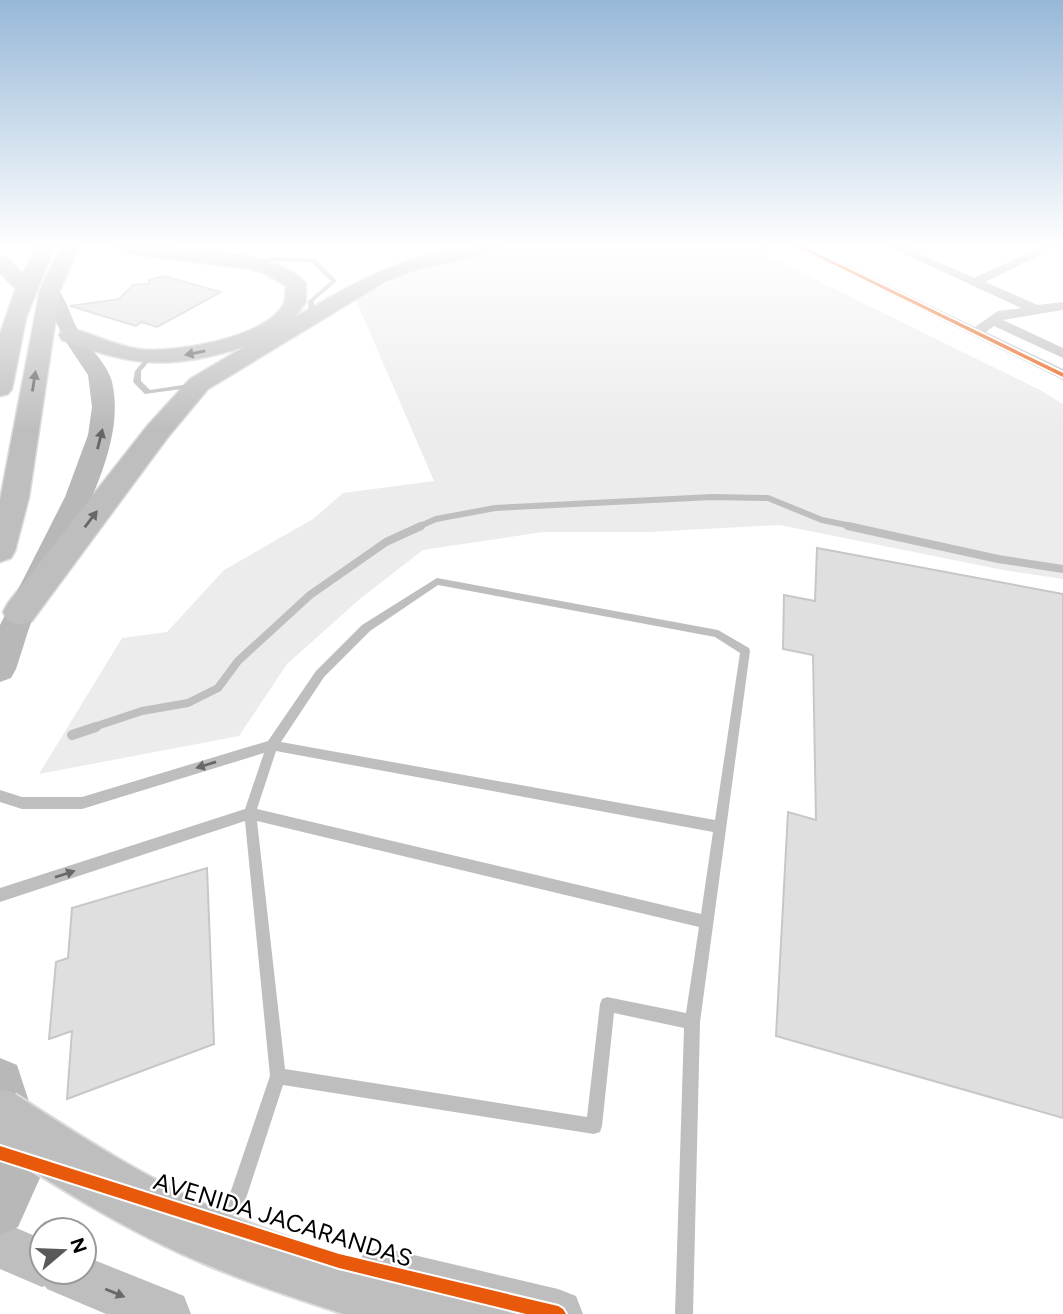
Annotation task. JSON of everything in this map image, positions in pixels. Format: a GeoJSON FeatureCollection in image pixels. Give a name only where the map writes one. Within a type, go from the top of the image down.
{"type":"FeatureCollection","features":[{"type":"Feature","properties":{"kind":"highway"},"geometry":{"type":"LineString","coordinates":[[70,335],[120,352],[149,358],[189,355],[230,344],[278,323],[294,308]]}},
{"type":"Feature","properties":{"kind":"highway"},"geometry":{"type":"LineString","coordinates":[[10,623],[158,431],[199,384],[330,308]]}},
{"type":"Feature","properties":{"kind":"main road"},"geometry":{"type":"LineString","coordinates":[[0,551],[15,497],[46,308]]}},
{"type":"Feature","properties":{"kind":"main road"},"geometry":{"type":"LineString","coordinates":[[0,669],[10,623],[89,472],[103,429],[105,410],[100,380],[88,356],[70,335],[58,308]]}},
{"type":"Feature","properties":{"kind":"main road"},"geometry":{"type":"LineString","coordinates":[[0,339],[7,321]]}},
{"type":"Feature","properties":{"kind":"main road"},"geometry":{"type":"LineString","coordinates":[[1,384],[7,321]]}},
{"type":"Feature","properties":{"kind":"main road"},"geometry":{"type":"LineString","coordinates":[[0,1082],[8,1143],[0,1209]]}},
{"type":"Feature","properties":{"kind":"main road"},"geometry":{"type":"LineString","coordinates":[[8,1143],[54,1153],[161,1213],[247,1252],[431,1314]]}},
{"type":"Feature","properties":{"kind":"street"},"geometry":{"type":"LineString","coordinates":[[927,308],[1063,375]]}},
{"type":"Feature","properties":{"kind":"street"},"geometry":{"type":"LineString","coordinates":[[976,332],[991,320],[1041,308]]}},
{"type":"Feature","properties":{"kind":"street"},"geometry":{"type":"LineString","coordinates":[[991,320],[1063,354]]}},
{"type":"Feature","properties":{"kind":"street","name":"AVENIDA JACARANDAS"},"geometry":{"type":"LineString","coordinates":[[8,1143],[229,1226],[339,1261],[558,1314]]}},
{"type":"Feature","properties":{"kind":"street"},"geometry":{"type":"LineString","coordinates":[[0,1245],[28,1257]]}},
{"type":"Feature","properties":{"kind":"street"},"geometry":{"type":"LineString","coordinates":[[323,1314],[339,1261]]}},
{"type":"Feature","properties":{"kind":"street"},"geometry":{"type":"LineString","coordinates":[[98,1286],[166,1314]]}},
{"type":"Feature","properties":{"kind":"lane"},"geometry":{"type":"LineString","coordinates":[[311,308],[312,320]]}},
{"type":"Feature","properties":{"kind":"lane"},"geometry":{"type":"LineString","coordinates":[[149,358],[138,371],[137,382],[148,392],[199,384]]}},
{"type":"Feature","properties":{"kind":"lane"},"geometry":{"type":"LineString","coordinates":[[229,1226],[278,1076],[250,813],[272,745],[320,674],[366,628],[438,581],[718,634],[745,651],[692,1022],[684,1314]]}},
{"type":"Feature","properties":{"kind":"lane"},"geometry":{"type":"LineString","coordinates":[[0,796],[22,803],[82,803],[272,745],[720,827]]}},
{"type":"Feature","properties":{"kind":"lane"},"geometry":{"type":"LineString","coordinates":[[0,895],[250,813],[706,922]]}},
{"type":"Feature","properties":{"kind":"lane"},"geometry":{"type":"LineString","coordinates":[[278,1076],[594,1126],[607,1004],[692,1022]]}},
{"type":"Feature","properties":{"kind":"shaded area"},"geometry":{"type":"Polygon","coordinates":[[[359,308],[874,308],[1063,404],[1063,579],[1003,570],[780,525],[649,532],[543,532],[423,550],[361,598],[287,664],[239,736],[39,774],[122,638],[167,632],[224,570],[313,519],[343,493],[434,481],[359,308]]]}},
{"type":"Feature","properties":{"kind":"building"},"geometry":{"type":"Polygon","coordinates":[[[78,308],[191,308],[157,327],[141,322],[136,326],[78,308]]]}},
{"type":"Feature","properties":{"kind":"building"},"geometry":{"type":"Polygon","coordinates":[[[817,548],[1063,594],[1063,1118],[776,1036],[788,812],[816,820],[813,655],[783,649],[784,595],[815,601],[817,548]]]}},
{"type":"Feature","properties":{"kind":"building"},"geometry":{"type":"Polygon","coordinates":[[[207,868],[214,1044],[67,1099],[72,1031],[49,1039],[56,962],[68,958],[72,908],[207,868]]]}},
{"type":"Feature","properties":{"kind":"waterway"},"geometry":{"type":"LineString","coordinates":[[418,527],[436,519],[495,508],[712,497],[768,498],[822,520],[856,527]]}},
{"type":"Feature","properties":{"kind":"waterway"},"geometry":{"type":"LineString","coordinates":[[91,728],[142,711],[188,703],[218,688],[238,661],[310,595],[386,542],[421,526]]}},
{"type":"Feature","properties":{"kind":"waterway"},"geometry":{"type":"LineString","coordinates":[[848,526],[998,559],[1063,569]]}},
{"type":"Feature","properties":{"kind":"waterway"},"geometry":{"type":"LineString","coordinates":[[72,735],[96,727]]}},
{"type":"Feature","properties":{"kind":"cycle path"},"geometry":{"type":"LineString","coordinates":[[926,308],[1063,375]]}},
{"type":"Feature","properties":{"kind":"cycle path"},"geometry":{"type":"LineString","coordinates":[[0,1153],[339,1261],[558,1314]]}}]}
